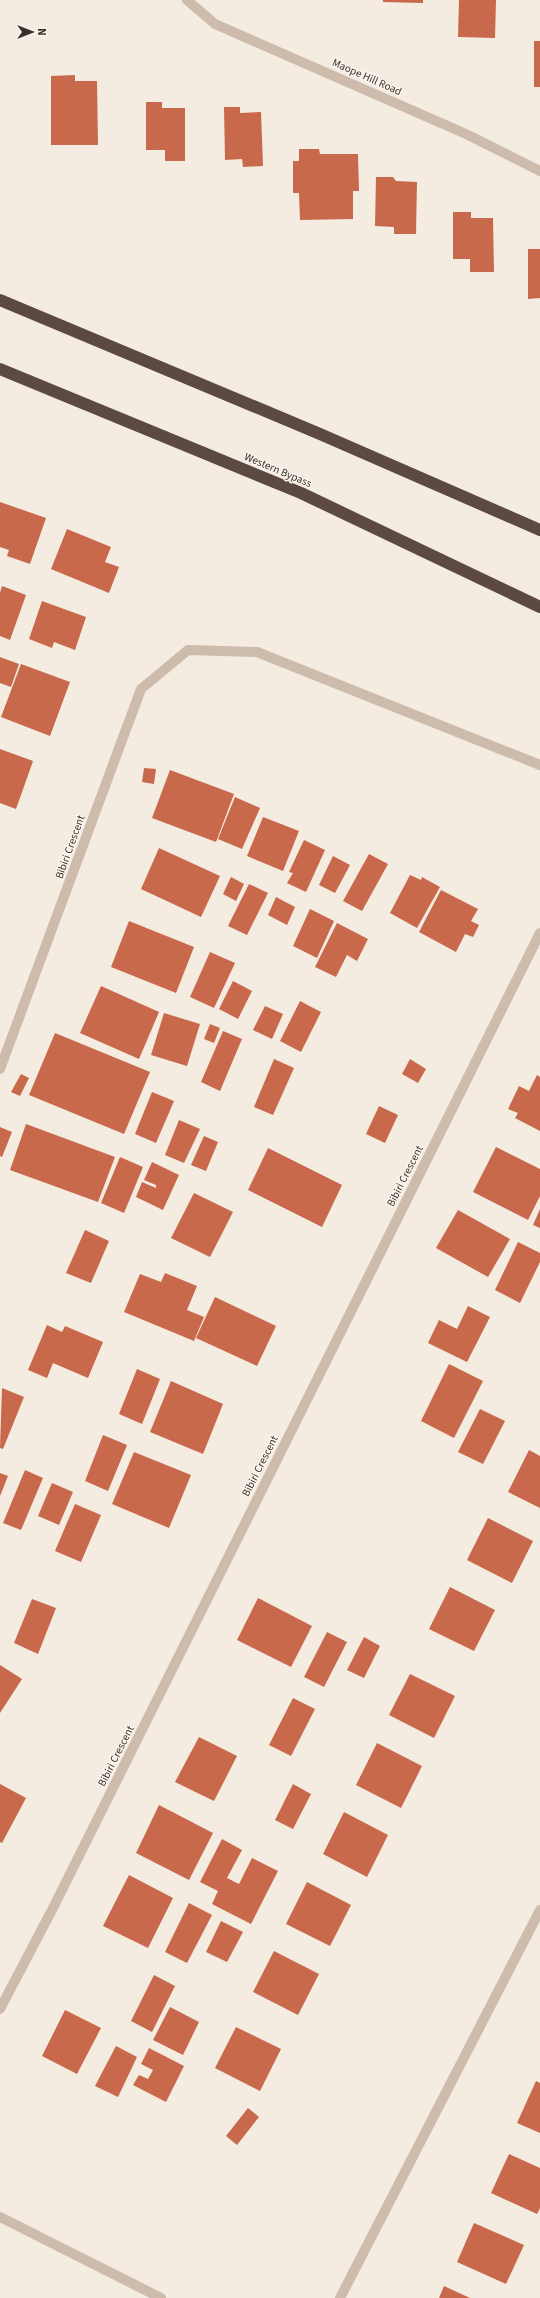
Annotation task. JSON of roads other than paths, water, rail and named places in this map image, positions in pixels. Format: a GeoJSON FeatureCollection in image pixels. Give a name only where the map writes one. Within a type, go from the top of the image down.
{"type":"FeatureCollection","features":[{"type":"Feature","properties":{"kind":"highway"},"geometry":{"type":"LineString","coordinates":[[0,300],[320,434],[540,530]]}},
{"type":"Feature","properties":{"kind":"highway","name":"Western Bypass"},"geometry":{"type":"LineString","coordinates":[[0,369],[301,493],[540,607]]}},
{"type":"Feature","properties":{"kind":"street","name":"Maope Hill Road"},"geometry":{"type":"LineString","coordinates":[[187,0],[215,24],[466,134],[540,171]]}},
{"type":"Feature","properties":{"kind":"street","name":"Bibiri Crescent"},"geometry":{"type":"LineString","coordinates":[[0,1069],[141,689],[188,650],[257,652],[540,765]]}},
{"type":"Feature","properties":{"kind":"street","name":"Bibiri Crescent"},"geometry":{"type":"LineString","coordinates":[[0,2009],[57,1901],[540,933]]}},
{"type":"Feature","properties":{"kind":"street"},"geometry":{"type":"LineString","coordinates":[[340,2298],[540,1910]]}},
{"type":"Feature","properties":{"kind":"street"},"geometry":{"type":"LineString","coordinates":[[0,2217],[161,2298]]}}]}
